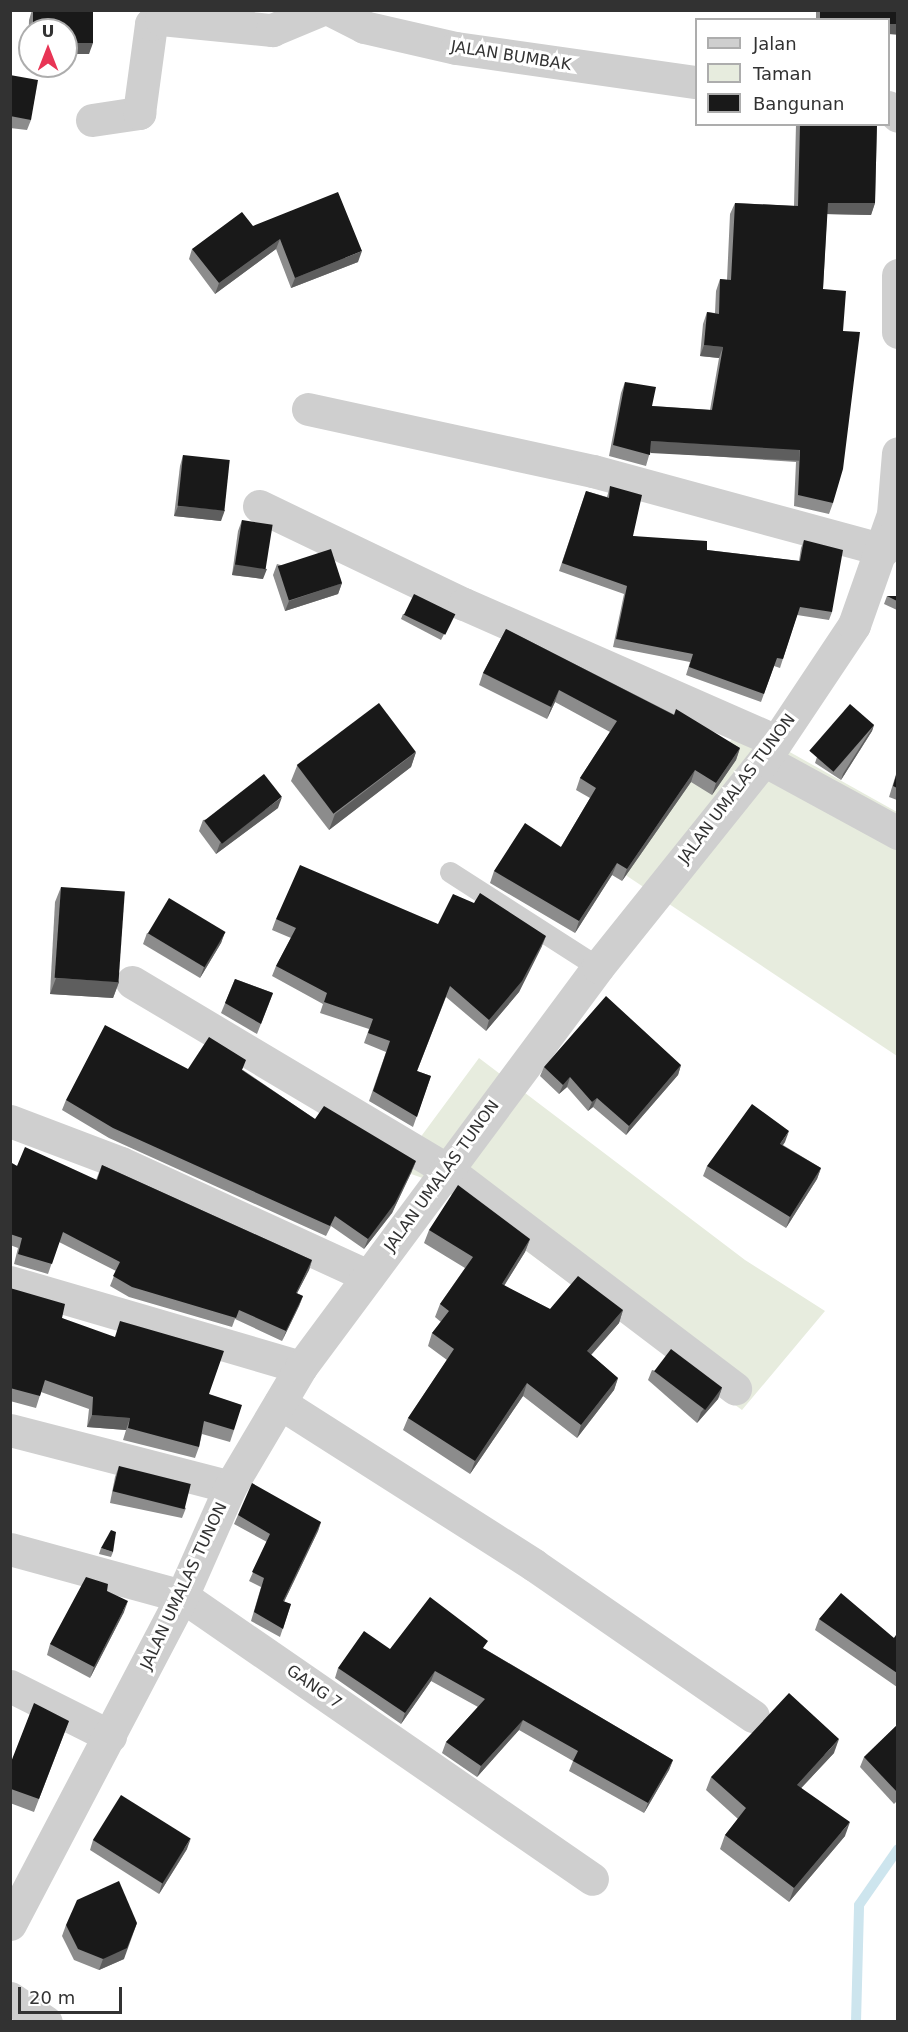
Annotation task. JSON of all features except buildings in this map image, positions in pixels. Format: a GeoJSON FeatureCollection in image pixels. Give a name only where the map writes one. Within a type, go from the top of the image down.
{"type":"FeatureCollection","features":[{"type":"Feature","properties":{"kind":"street"},"geometry":{"type":"LineString","coordinates":[[92,120],[139,113],[151,24],[161,19],[272,30],[320,10]]}},
{"type":"Feature","properties":{"kind":"street","name":"JALAN BUMBAK"},"geometry":{"type":"LineString","coordinates":[[332,10],[364,27],[456,48],[695,82]]}},
{"type":"Feature","properties":{"kind":"street"},"geometry":{"type":"LineString","coordinates":[[897,275],[897,332]]}},
{"type":"Feature","properties":{"kind":"street"},"geometry":{"type":"LineString","coordinates":[[308,410],[593,471],[883,550]]}},
{"type":"Feature","properties":{"kind":"street","name":"JALAN UMALAS TUNON"},"geometry":{"type":"LineString","coordinates":[[10,1924],[111,1736],[182,1596],[230,1487],[301,1367],[597,967],[770,750],[854,626],[883,550],[897,453]]}},
{"type":"Feature","properties":{"kind":"street"},"geometry":{"type":"LineString","coordinates":[[259,506],[770,750],[897,833]]}},
{"type":"Feature","properties":{"kind":"street"},"geometry":{"type":"LineString","coordinates":[[132,982],[447,1169],[735,1388]]}},
{"type":"Feature","properties":{"kind":"street"},"geometry":{"type":"LineString","coordinates":[[10,1121],[121,1163],[368,1276]]}},
{"type":"Feature","properties":{"kind":"street"},"geometry":{"type":"LineString","coordinates":[[10,1282],[301,1367]]}},
{"type":"Feature","properties":{"kind":"street"},"geometry":{"type":"LineString","coordinates":[[280,1403],[534,1565],[753,1716]]}},
{"type":"Feature","properties":{"kind":"street"},"geometry":{"type":"LineString","coordinates":[[10,1430],[230,1487]]}},
{"type":"Feature","properties":{"kind":"street","name":"GANG 7"},"geometry":{"type":"LineString","coordinates":[[10,1549],[182,1596],[592,1879]]}},
{"type":"Feature","properties":{"kind":"street"},"geometry":{"type":"LineString","coordinates":[[10,1686],[111,1736]]}},
{"type":"Feature","properties":{"kind":"street"},"geometry":{"type":"LineString","coordinates":[[10,1998],[46,2022]]}},
{"type":"Feature","properties":{"kind":"lane"},"geometry":{"type":"LineString","coordinates":[[450,872],[597,967]]}},
{"type":"Feature","properties":{"kind":"green space"},"geometry":{"type":"Polygon","coordinates":[[[745,727],[897,812],[897,1056],[624,874],[682,786],[745,727]]]}},
{"type":"Feature","properties":{"kind":"green space"},"geometry":{"type":"Polygon","coordinates":[[[479,1058],[745,1260],[825,1311],[742,1410],[431,1181],[397,1169],[479,1058]]]}},
{"type":"Feature","properties":{"kind":"waterway"},"geometry":{"type":"LineString","coordinates":[[856,2022],[859,1905],[898,1849]]}}]}
